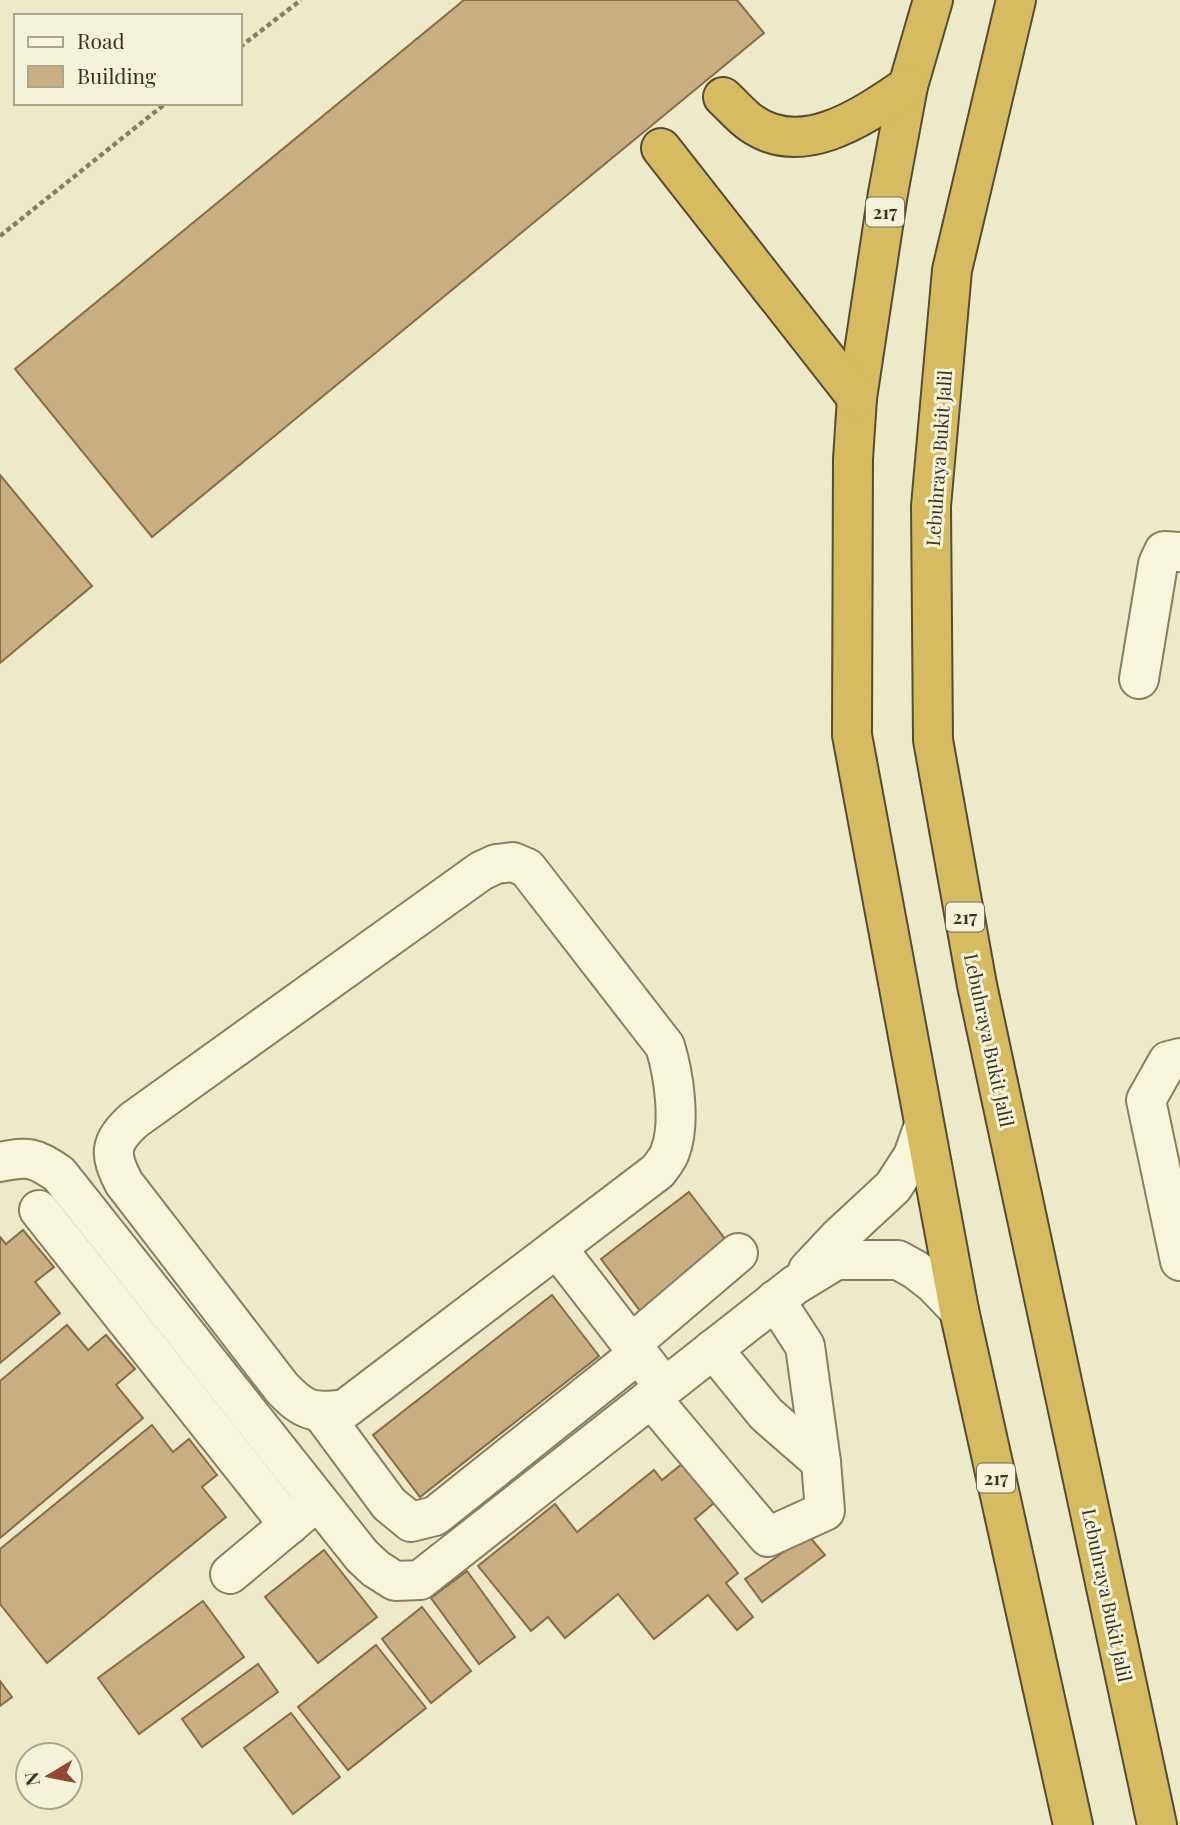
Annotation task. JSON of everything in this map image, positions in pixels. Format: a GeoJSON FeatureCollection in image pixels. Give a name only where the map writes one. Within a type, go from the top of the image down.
{"type":"FeatureCollection","features":[{"type":"Feature","properties":{"kind":"highway","name":"217"},"geometry":{"type":"LineString","coordinates":[[933,0],[908,86],[888,193],[857,398],[853,458],[852,735],[959,1310],[1073,1825]]}},
{"type":"Feature","properties":{"kind":"highway","name":"Lebuhraya Bukit Jalil"},"geometry":{"type":"LineString","coordinates":[[1016,0],[952,270],[931,506],[933,740],[977,985],[1157,1825]]}},
{"type":"Feature","properties":{"kind":"highway"},"geometry":{"type":"LineString","coordinates":[[723,97],[751,123],[780,136],[819,135],[863,117],[908,86]]}},
{"type":"Feature","properties":{"kind":"highway"},"geometry":{"type":"LineString","coordinates":[[662,148],[857,398]]}},
{"type":"Feature","properties":{"kind":"street"},"geometry":{"type":"LineString","coordinates":[[1139,679],[1158,564],[1164,551],[1180,552]]}},
{"type":"Feature","properties":{"kind":"street"},"geometry":{"type":"LineString","coordinates":[[513,862],[527,868],[665,1046],[672,1068],[676,1134],[670,1155],[658,1171],[345,1409],[321,1412],[300,1406],[282,1388],[124,1183],[114,1164],[113,1148],[119,1134],[134,1120],[481,871],[496,864],[513,862]]}},
{"type":"Feature","properties":{"kind":"street"},"geometry":{"type":"LineString","coordinates":[[1180,1058],[1168,1061],[1146,1100],[1180,1261]]}},
{"type":"Feature","properties":{"kind":"street"},"geometry":{"type":"LineString","coordinates":[[785,1293],[838,1238],[893,1187],[913,1156],[924,1125]]}},
{"type":"Feature","properties":{"kind":"street"},"geometry":{"type":"LineString","coordinates":[[0,1162],[38,1159],[59,1174],[362,1556],[395,1581],[420,1580],[785,1293],[836,1260],[898,1260],[934,1284],[959,1310]]}},
{"type":"Feature","properties":{"kind":"street"},"geometry":{"type":"LineString","coordinates":[[38,1210],[289,1525]]}},
{"type":"Feature","properties":{"kind":"street"},"geometry":{"type":"LineString","coordinates":[[557,1248],[634,1349],[658,1393],[768,1537],[825,1511],[805,1346],[785,1293]]}},
{"type":"Feature","properties":{"kind":"street"},"geometry":{"type":"LineString","coordinates":[[321,1412],[389,1504],[411,1522],[435,1516],[634,1349],[738,1253]]}},
{"type":"Feature","properties":{"kind":"street"},"geometry":{"type":"LineString","coordinates":[[713,1349],[766,1414],[821,1462]]}},
{"type":"Feature","properties":{"kind":"street"},"geometry":{"type":"LineString","coordinates":[[230,1574],[318,1501]]}},
{"type":"Feature","properties":{"kind":"path"},"geometry":{"type":"LineString","coordinates":[[242,45],[300,0]]}},
{"type":"Feature","properties":{"kind":"path"},"geometry":{"type":"LineString","coordinates":[[0,236],[164,105]]}},
{"type":"Feature","properties":{"kind":"building"},"geometry":{"type":"Polygon","coordinates":[[[464,0],[737,0],[764,33],[152,537],[15,369],[464,0]]]}},
{"type":"Feature","properties":{"kind":"building"},"geometry":{"type":"Polygon","coordinates":[[[0,475],[92,586],[0,663],[0,475]]]}},
{"type":"Feature","properties":{"kind":"building"},"geometry":{"type":"Polygon","coordinates":[[[689,1192],[729,1244],[641,1312],[601,1259],[689,1192]]]}},
{"type":"Feature","properties":{"kind":"building"},"geometry":{"type":"Polygon","coordinates":[[[23,1230],[54,1267],[35,1282],[60,1313],[0,1363],[0,1237],[6,1244],[23,1230]]]}},
{"type":"Feature","properties":{"kind":"building"},"geometry":{"type":"Polygon","coordinates":[[[552,1295],[599,1356],[420,1497],[373,1435],[552,1295]]]}},
{"type":"Feature","properties":{"kind":"building"},"geometry":{"type":"Polygon","coordinates":[[[67,1325],[88,1350],[106,1335],[135,1369],[116,1385],[143,1418],[0,1538],[0,1381],[67,1325]]]}},
{"type":"Feature","properties":{"kind":"building"},"geometry":{"type":"Polygon","coordinates":[[[152,1425],[173,1452],[189,1439],[217,1475],[202,1487],[226,1517],[47,1663],[0,1604],[0,1549],[152,1425]]]}},
{"type":"Feature","properties":{"kind":"building"},"geometry":{"type":"Polygon","coordinates":[[[682,1464],[714,1503],[695,1519],[738,1573],[726,1583],[753,1617],[737,1630],[708,1595],[654,1639],[618,1594],[565,1638],[548,1617],[531,1631],[478,1566],[555,1504],[577,1532],[654,1470],[662,1480],[682,1464]]]}},
{"type":"Feature","properties":{"kind":"building"},"geometry":{"type":"Polygon","coordinates":[[[808,1535],[825,1555],[762,1602],[745,1579],[808,1535]]]}},
{"type":"Feature","properties":{"kind":"building"},"geometry":{"type":"Polygon","coordinates":[[[324,1550],[377,1617],[318,1663],[265,1597],[324,1550]]]}},
{"type":"Feature","properties":{"kind":"building"},"geometry":{"type":"Polygon","coordinates":[[[467,1571],[515,1637],[479,1664],[431,1598],[467,1571]]]}},
{"type":"Feature","properties":{"kind":"building"},"geometry":{"type":"Polygon","coordinates":[[[203,1601],[244,1657],[139,1734],[98,1678],[203,1601]]]}},
{"type":"Feature","properties":{"kind":"building"},"geometry":{"type":"Polygon","coordinates":[[[422,1607],[471,1671],[431,1703],[382,1639],[422,1607]]]}},
{"type":"Feature","properties":{"kind":"building"},"geometry":{"type":"Polygon","coordinates":[[[376,1645],[426,1708],[348,1770],[298,1707],[376,1645]]]}},
{"type":"Feature","properties":{"kind":"building"},"geometry":{"type":"Polygon","coordinates":[[[258,1664],[278,1692],[202,1747],[182,1719],[258,1664]]]}},
{"type":"Feature","properties":{"kind":"building"},"geometry":{"type":"Polygon","coordinates":[[[0,1681],[12,1697],[0,1706],[0,1681]]]}},
{"type":"Feature","properties":{"kind":"building"},"geometry":{"type":"Polygon","coordinates":[[[291,1713],[340,1777],[293,1814],[244,1748],[291,1713]]]}}]}
